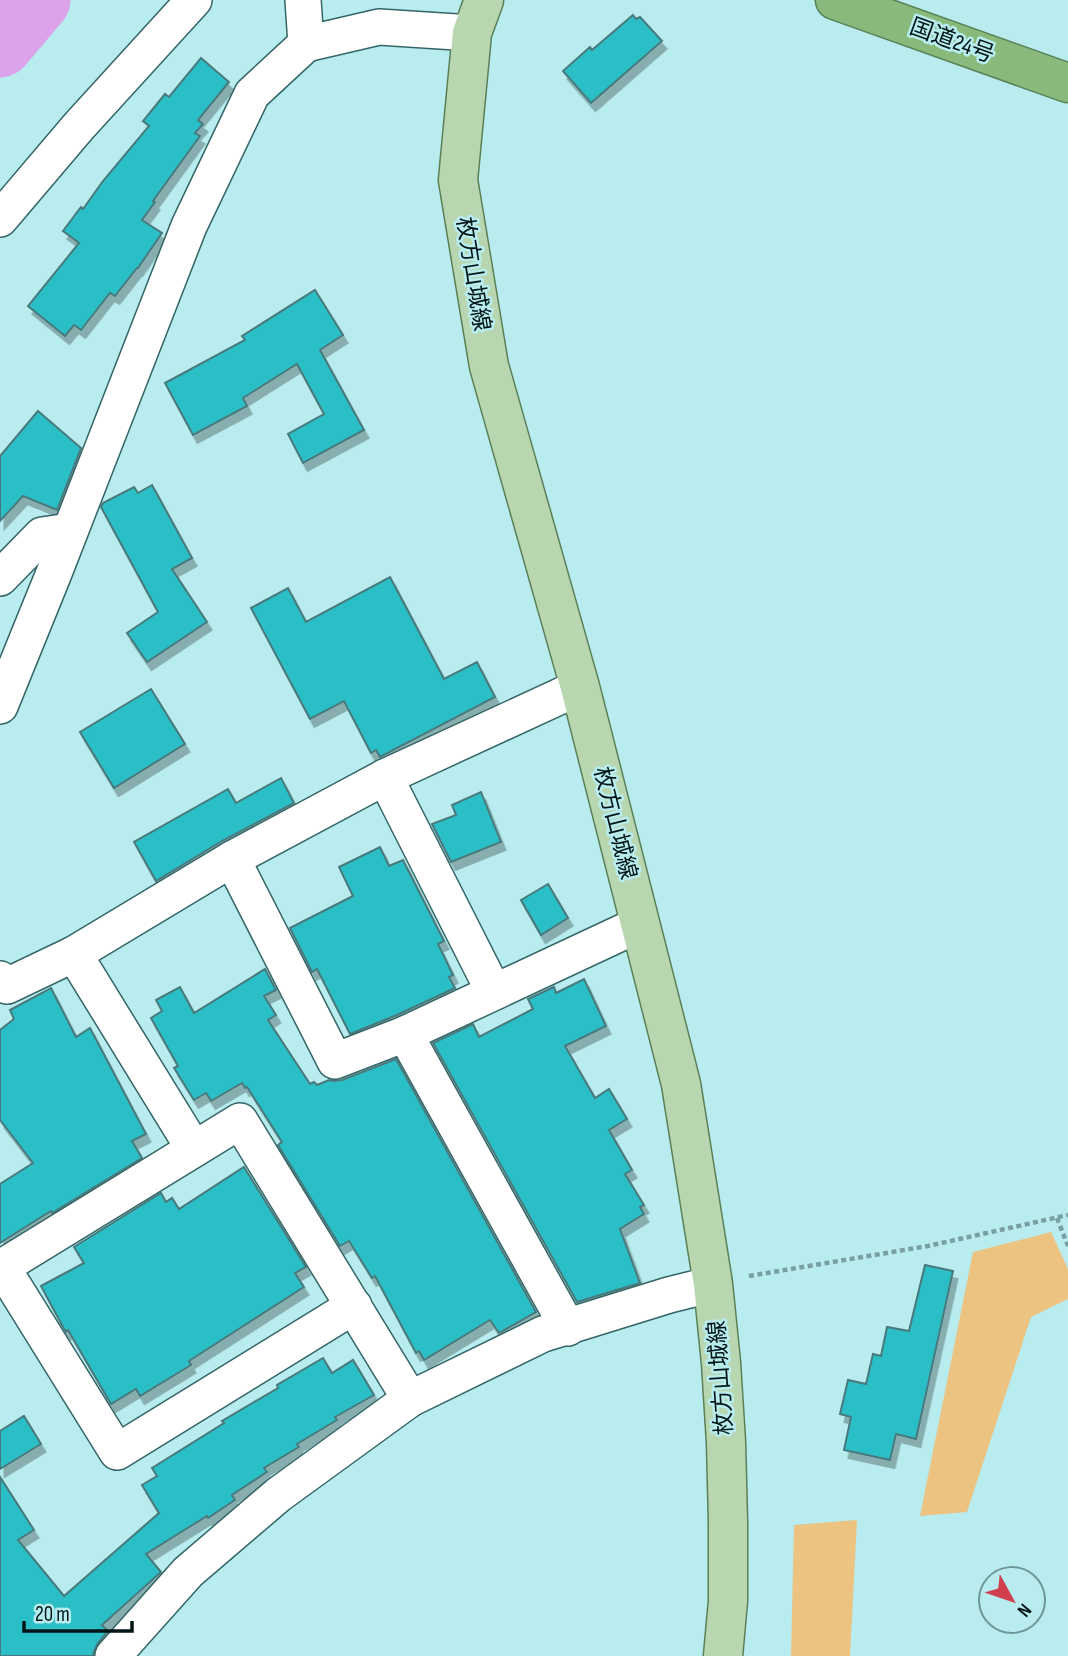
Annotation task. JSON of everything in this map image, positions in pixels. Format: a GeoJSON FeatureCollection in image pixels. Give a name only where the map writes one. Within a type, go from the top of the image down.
{"type":"FeatureCollection","features":[{"type":"Feature","properties":{"kind":"highway","name":"国道24号"},"geometry":{"type":"LineString","coordinates":[[835,0],[1068,83]]}},
{"type":"Feature","properties":{"kind":"main road","name":"枚方山城線"},"geometry":{"type":"LineString","coordinates":[[478,16],[458,180],[489,366],[580,687],[681,1084],[713,1284],[726,1442],[729,1522],[728,1601],[723,1656]]}},
{"type":"Feature","properties":{"kind":"street"},"geometry":{"type":"LineString","coordinates":[[0,219],[79,126],[194,0]]}},
{"type":"Feature","properties":{"kind":"street"},"geometry":{"type":"LineString","coordinates":[[303,0],[306,44]]}},
{"type":"Feature","properties":{"kind":"street"},"geometry":{"type":"LineString","coordinates":[[0,706],[190,226],[252,94],[306,44],[379,27],[478,16]]}},
{"type":"Feature","properties":{"kind":"street"},"geometry":{"type":"LineString","coordinates":[[0,578],[42,535],[70,531]]}},
{"type":"Feature","properties":{"kind":"street"},"geometry":{"type":"LineString","coordinates":[[0,979],[8,986],[74,954],[232,859],[385,777],[580,687]]}},
{"type":"Feature","properties":{"kind":"street"},"geometry":{"type":"LineString","coordinates":[[385,777],[494,992]]}},
{"type":"Feature","properties":{"kind":"street"},"geometry":{"type":"LineString","coordinates":[[232,859],[335,1061],[405,1034],[640,924]]}},
{"type":"Feature","properties":{"kind":"street"},"geometry":{"type":"LineString","coordinates":[[74,954],[194,1149]]}},
{"type":"Feature","properties":{"kind":"street"},"geometry":{"type":"LineString","coordinates":[[405,1034],[568,1328]]}},
{"type":"Feature","properties":{"kind":"street"},"geometry":{"type":"LineString","coordinates":[[354,1306],[117,1452],[2,1267],[240,1121],[354,1306],[410,1399]]}},
{"type":"Feature","properties":{"kind":"street"},"geometry":{"type":"LineString","coordinates":[[113,1656],[188,1572],[278,1495],[410,1399],[542,1334],[713,1284]]}},
{"type":"Feature","properties":{"kind":"path"},"geometry":{"type":"LineString","coordinates":[[713,1284],[928,1246],[1068,1215]]}},
{"type":"Feature","properties":{"kind":"path"},"geometry":{"type":"LineString","coordinates":[[1057,1218],[1068,1246]]}},
{"type":"Feature","properties":{"kind":"shaded area"},"geometry":{"type":"Polygon","coordinates":[[[1051,1232],[1068,1269],[1068,1299],[1031,1317],[967,1512],[920,1516],[973,1252],[1051,1232]]]}},
{"type":"Feature","properties":{"kind":"shaded area"},"geometry":{"type":"Polygon","coordinates":[[[857,1520],[850,1656],[791,1656],[794,1525],[857,1520]]]}},
{"type":"Feature","properties":{"kind":"building"},"geometry":{"type":"Polygon","coordinates":[[[633,15],[636,19],[640,17],[662,41],[591,103],[563,71],[633,15]]]}},
{"type":"Feature","properties":{"kind":"building"},"geometry":{"type":"Polygon","coordinates":[[[201,58],[229,82],[198,120],[203,124],[195,133],[200,136],[142,220],[162,233],[115,296],[110,293],[81,330],[74,325],[65,336],[28,306],[79,243],[63,231],[149,126],[143,121],[165,94],[169,97],[201,58]]]}},
{"type":"Feature","properties":{"kind":"building"},"geometry":{"type":"Polygon","coordinates":[[[315,290],[343,335],[320,350],[364,430],[303,463],[288,434],[324,414],[297,364],[243,398],[247,406],[193,435],[165,383],[245,340],[242,336],[315,290]]]}},
{"type":"Feature","properties":{"kind":"building"},"geometry":{"type":"Polygon","coordinates":[[[38,411],[81,448],[57,510],[23,496],[0,521],[0,456],[38,411]]]}},
{"type":"Feature","properties":{"kind":"building"},"geometry":{"type":"Polygon","coordinates":[[[152,485],[192,558],[172,569],[207,622],[147,662],[127,633],[158,612],[101,507],[103,503],[134,487],[138,493],[152,485]]]}},
{"type":"Feature","properties":{"kind":"building"},"geometry":{"type":"Polygon","coordinates":[[[390,577],[444,679],[477,662],[495,697],[380,757],[376,750],[371,753],[344,701],[310,719],[251,608],[288,588],[306,622],[390,577]]]}},
{"type":"Feature","properties":{"kind":"building"},"geometry":{"type":"Polygon","coordinates":[[[151,689],[185,744],[114,788],[80,732],[151,689]]]}},
{"type":"Feature","properties":{"kind":"building"},"geometry":{"type":"Polygon","coordinates":[[[281,778],[294,803],[222,841],[156,881],[134,842],[228,789],[236,803],[281,778]]]}},
{"type":"Feature","properties":{"kind":"building"},"geometry":{"type":"Polygon","coordinates":[[[481,792],[501,842],[451,862],[432,824],[456,815],[452,805],[481,792]]]}},
{"type":"Feature","properties":{"kind":"building"},"geometry":{"type":"Polygon","coordinates":[[[380,847],[389,866],[403,860],[444,941],[438,944],[453,975],[449,977],[455,988],[350,1034],[317,969],[312,972],[290,928],[353,896],[339,867],[380,847]]]}},
{"type":"Feature","properties":{"kind":"building"},"geometry":{"type":"Polygon","coordinates":[[[548,884],[568,918],[541,935],[521,900],[548,884]]]}},
{"type":"Feature","properties":{"kind":"building"},"geometry":{"type":"Polygon","coordinates":[[[265,969],[276,990],[264,996],[276,1015],[268,1020],[310,1084],[342,1080],[396,1059],[536,1312],[499,1333],[490,1320],[424,1360],[419,1351],[416,1353],[375,1276],[372,1278],[349,1241],[340,1246],[278,1145],[282,1142],[247,1087],[242,1083],[211,1101],[206,1093],[194,1100],[174,1068],[178,1066],[151,1018],[162,1011],[156,1000],[180,987],[194,1013],[265,969]]]}},
{"type":"Feature","properties":{"kind":"building"},"geometry":{"type":"Polygon","coordinates":[[[584,979],[606,1026],[565,1046],[595,1098],[609,1089],[627,1119],[609,1130],[632,1170],[625,1174],[644,1205],[640,1207],[644,1214],[620,1229],[640,1283],[577,1302],[433,1043],[473,1024],[479,1037],[533,1009],[528,999],[554,987],[556,993],[584,979]]]}},
{"type":"Feature","properties":{"kind":"building"},"geometry":{"type":"Polygon","coordinates":[[[51,988],[76,1037],[90,1028],[146,1134],[132,1141],[142,1158],[0,1243],[0,1184],[33,1163],[0,1120],[0,1030],[14,1019],[10,1010],[51,988]]]}},
{"type":"Feature","properties":{"kind":"building"},"geometry":{"type":"Polygon","coordinates":[[[244,1167],[306,1267],[295,1273],[304,1287],[189,1361],[191,1365],[173,1376],[140,1396],[136,1389],[111,1404],[41,1286],[84,1263],[74,1247],[161,1193],[166,1202],[172,1198],[179,1209],[244,1167]]]}},
{"type":"Feature","properties":{"kind":"building"},"geometry":{"type":"Polygon","coordinates":[[[925,1265],[953,1271],[916,1439],[896,1434],[890,1460],[844,1450],[851,1417],[840,1414],[848,1380],[866,1384],[873,1354],[881,1356],[887,1327],[909,1331],[925,1265]]]}},
{"type":"Feature","properties":{"kind":"building"},"geometry":{"type":"Polygon","coordinates":[[[323,1358],[332,1373],[353,1360],[374,1395],[335,1417],[337,1420],[264,1468],[267,1472],[232,1495],[235,1500],[146,1554],[161,1572],[102,1625],[108,1631],[98,1643],[93,1656],[0,1656],[0,1477],[34,1530],[18,1540],[64,1596],[159,1513],[142,1485],[157,1476],[152,1468],[224,1423],[222,1421],[278,1388],[277,1385],[323,1358]]]}},
{"type":"Feature","properties":{"kind":"building"},"geometry":{"type":"Polygon","coordinates":[[[24,1416],[41,1444],[0,1469],[0,1431],[24,1416]]]}},
{"type":"Feature","properties":{"kind":"waterway"},"geometry":{"type":"LineString","coordinates":[[0,45],[38,0]]}}]}
